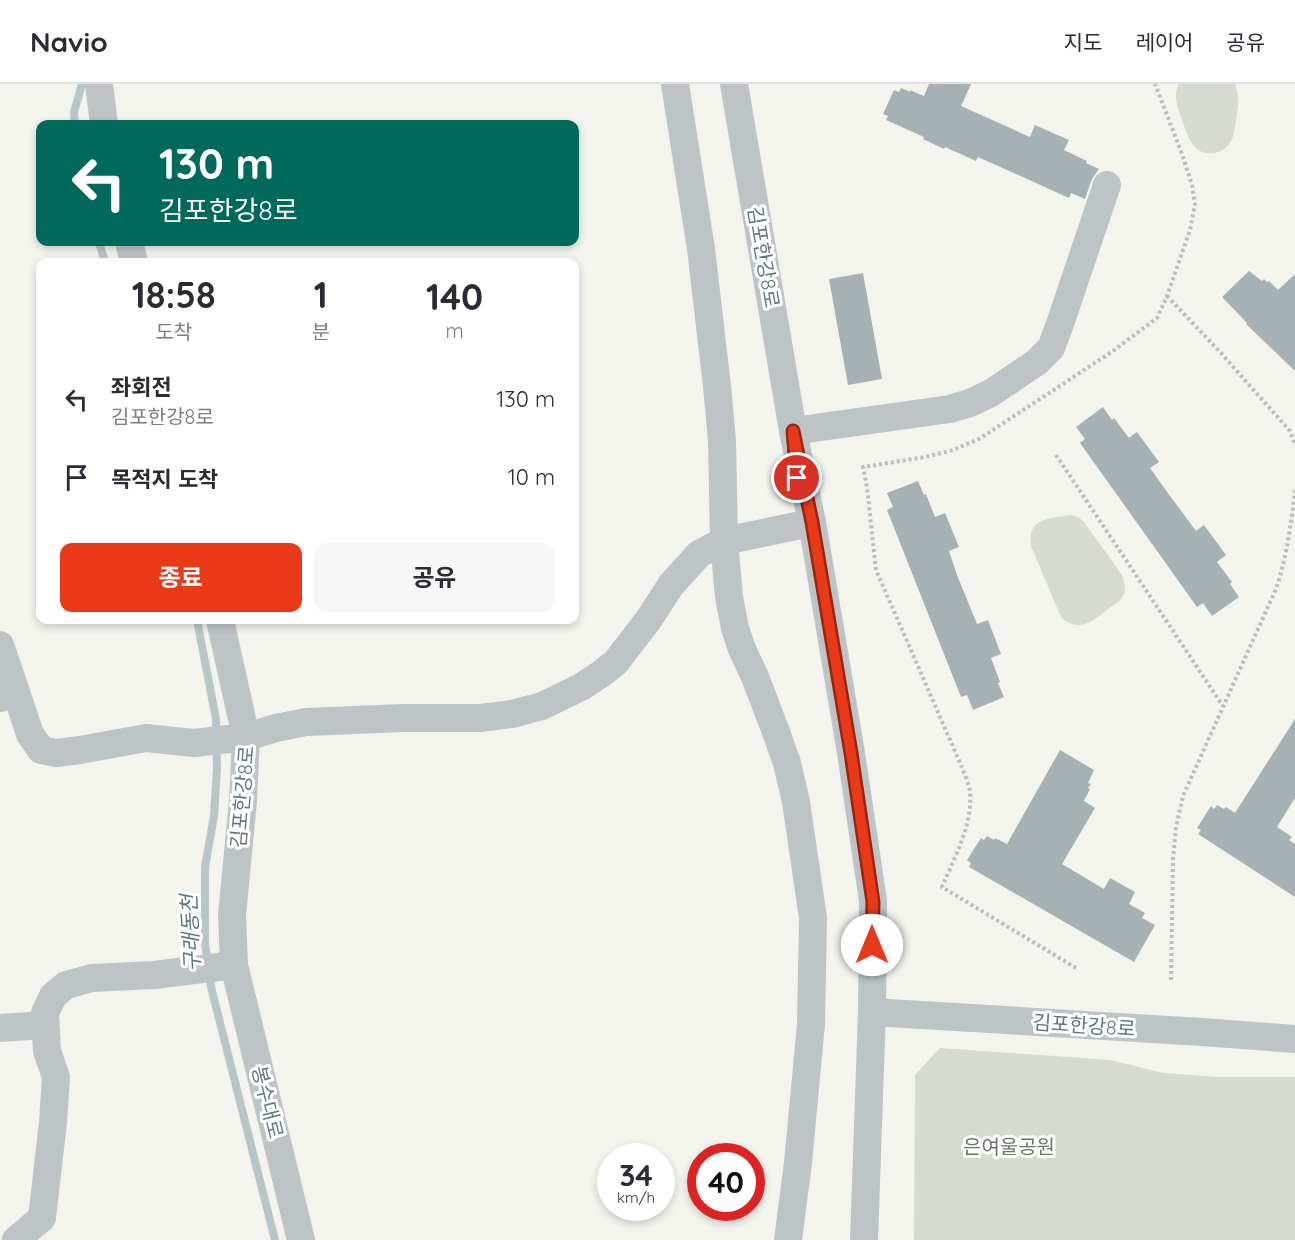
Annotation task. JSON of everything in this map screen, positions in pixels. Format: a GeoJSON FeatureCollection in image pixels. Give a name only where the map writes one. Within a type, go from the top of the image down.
{"type":"FeatureCollection","features":[{"type":"Feature","properties":{"kind":"street"},"geometry":{"type":"LineString","coordinates":[[99,84],[104,120]]}},
{"type":"Feature","properties":{"kind":"street"},"geometry":{"type":"LineString","coordinates":[[675,84],[707,294],[722,441],[724,541],[729,597],[741,649],[755,677],[787,763],[796,802],[813,918],[811,1024],[788,1240]]}},
{"type":"Feature","properties":{"kind":"street","name":"김포한강8로"},"geometry":{"type":"LineString","coordinates":[[734,84],[793,431],[812,522],[873,902],[872,1012],[864,1240]]}},
{"type":"Feature","properties":{"kind":"street"},"geometry":{"type":"LineString","coordinates":[[793,431],[950,409],[991,393],[1037,362],[1051,348],[1107,185]]}},
{"type":"Feature","properties":{"kind":"street","name":"김포한강8로"},"geometry":{"type":"LineString","coordinates":[[793,431],[801,525],[862,906],[872,1012]]}},
{"type":"Feature","properties":{"kind":"street","name":"김포한강8로"},"geometry":{"type":"LineString","coordinates":[[217,967],[232,915],[243,801],[246,737],[306,722],[480,718],[512,714],[542,706],[581,687],[616,662],[649,619],[671,585],[699,554],[724,541],[801,525]]}},
{"type":"Feature","properties":{"kind":"street"},"geometry":{"type":"LineString","coordinates":[[0,645],[8,695],[41,750],[56,753],[146,738],[194,743],[246,737],[220,624]]}},
{"type":"Feature","properties":{"kind":"street"},"geometry":{"type":"LineString","coordinates":[[16,1240],[42,1218],[56,1077],[47,1051],[45,1012],[53,996],[66,985],[92,978],[154,975],[217,967]]}},
{"type":"Feature","properties":{"kind":"street","name":"봉수대로"},"geometry":{"type":"LineString","coordinates":[[217,967],[301,1240]]}},
{"type":"Feature","properties":{"kind":"street","name":"김포한강8로"},"geometry":{"type":"LineString","coordinates":[[872,1012],[1295,1039]]}},
{"type":"Feature","properties":{"kind":"street"},"geometry":{"type":"LineString","coordinates":[[0,1028],[45,1026]]}},
{"type":"Feature","properties":{"kind":"path"},"geometry":{"type":"LineString","coordinates":[[1167,296],[1290,431],[1295,445]]}},
{"type":"Feature","properties":{"kind":"path"},"geometry":{"type":"LineString","coordinates":[[1056,455],[1224,706]]}},
{"type":"Feature","properties":{"kind":"path"},"geometry":{"type":"LineString","coordinates":[[863,467],[876,570],[970,790],[970,812],[963,836],[942,887],[1076,968]]}},
{"type":"Feature","properties":{"kind":"path"},"geometry":{"type":"LineString","coordinates":[[1171,980],[1173,860],[1176,827],[1184,796],[1276,589],[1288,544],[1295,490]]}},
{"type":"Feature","properties":{"kind":"green space"},"geometry":{"type":"Polygon","coordinates":[[[1179,84],[1235,84],[1238,98],[1236,121],[1232,139],[1225,148],[1209,153],[1194,146],[1180,115],[1176,92],[1179,84]]]}},
{"type":"Feature","properties":{"kind":"green space"},"geometry":{"type":"Polygon","coordinates":[[[1070,515],[1084,522],[1122,575],[1125,586],[1123,597],[1119,601],[1090,622],[1079,625],[1067,622],[1061,617],[1031,546],[1032,529],[1041,521],[1070,515]]]}},
{"type":"Feature","properties":{"kind":"green space","name":"은여울공원"},"geometry":{"type":"Polygon","coordinates":[[[940,1048],[1110,1060],[1163,1073],[1220,1077],[1295,1077],[1295,1240],[914,1240],[915,1075],[940,1048]]]}},
{"type":"Feature","properties":{"kind":"building"},"geometry":{"type":"Polygon","coordinates":[[[929,84],[971,84],[961,106],[1030,137],[1035,125],[1069,140],[1064,150],[1099,169],[1092,179],[1085,199],[1071,193],[1069,198],[978,157],[976,161],[945,147],[944,149],[886,120],[888,116],[883,114],[894,90],[899,92],[901,88],[924,96],[929,84]]]}},
{"type":"Feature","properties":{"kind":"building"},"geometry":{"type":"Polygon","coordinates":[[[1249,271],[1262,281],[1264,279],[1269,281],[1278,290],[1295,274],[1295,371],[1246,324],[1222,297],[1249,271]]]}},
{"type":"Feature","properties":{"kind":"building"},"geometry":{"type":"Polygon","coordinates":[[[863,273],[882,379],[848,385],[829,279],[863,273]]]}},
{"type":"Feature","properties":{"kind":"building"},"geometry":{"type":"Polygon","coordinates":[[[1103,407],[1129,438],[1137,432],[1159,462],[1150,468],[1165,489],[1196,531],[1204,525],[1226,555],[1217,562],[1232,582],[1230,584],[1239,597],[1212,616],[1203,603],[1197,607],[1080,443],[1085,439],[1076,427],[1103,407]]]}},
{"type":"Feature","properties":{"kind":"building"},"geometry":{"type":"Polygon","coordinates":[[[918,481],[935,517],[945,513],[959,547],[949,551],[957,575],[977,624],[988,620],[1001,654],[991,658],[1004,697],[973,710],[967,695],[961,697],[887,510],[893,507],[887,493],[918,481]]]}},
{"type":"Feature","properties":{"kind":"building"},"geometry":{"type":"Polygon","coordinates":[[[1295,719],[1295,798],[1277,827],[1292,837],[1289,840],[1295,844],[1295,897],[1198,834],[1201,830],[1197,828],[1211,806],[1214,809],[1217,805],[1224,809],[1226,807],[1235,813],[1295,719]]]}},
{"type":"Feature","properties":{"kind":"building"},"geometry":{"type":"Polygon","coordinates":[[[1060,750],[1094,770],[1088,783],[1091,784],[1088,788],[1090,789],[1084,801],[1095,808],[1062,864],[1104,889],[1110,878],[1135,892],[1129,904],[1145,913],[1142,918],[1155,925],[1134,962],[969,867],[971,863],[967,860],[981,838],[984,840],[987,836],[1007,844],[1060,750]]]}},
{"type":"Feature","properties":{"kind":"waterway","name":"구래동천"},"geometry":{"type":"LineString","coordinates":[[75,120],[74,112],[82,84]]}},
{"type":"Feature","properties":{"kind":"waterway","name":"구래동천"},"geometry":{"type":"LineString","coordinates":[[100,246],[104,258]]}},
{"type":"Feature","properties":{"kind":"waterway","name":"구래동천"},"geometry":{"type":"LineString","coordinates":[[198,624],[216,719],[217,768],[214,816],[205,867],[205,943],[211,987],[275,1240]]}},
{"type":"Feature","properties":{"kind":"route"},"geometry":{"type":"LineString","coordinates":[[797,478],[793,431],[812,522],[851,753],[873,902],[872,945]]}}]}
